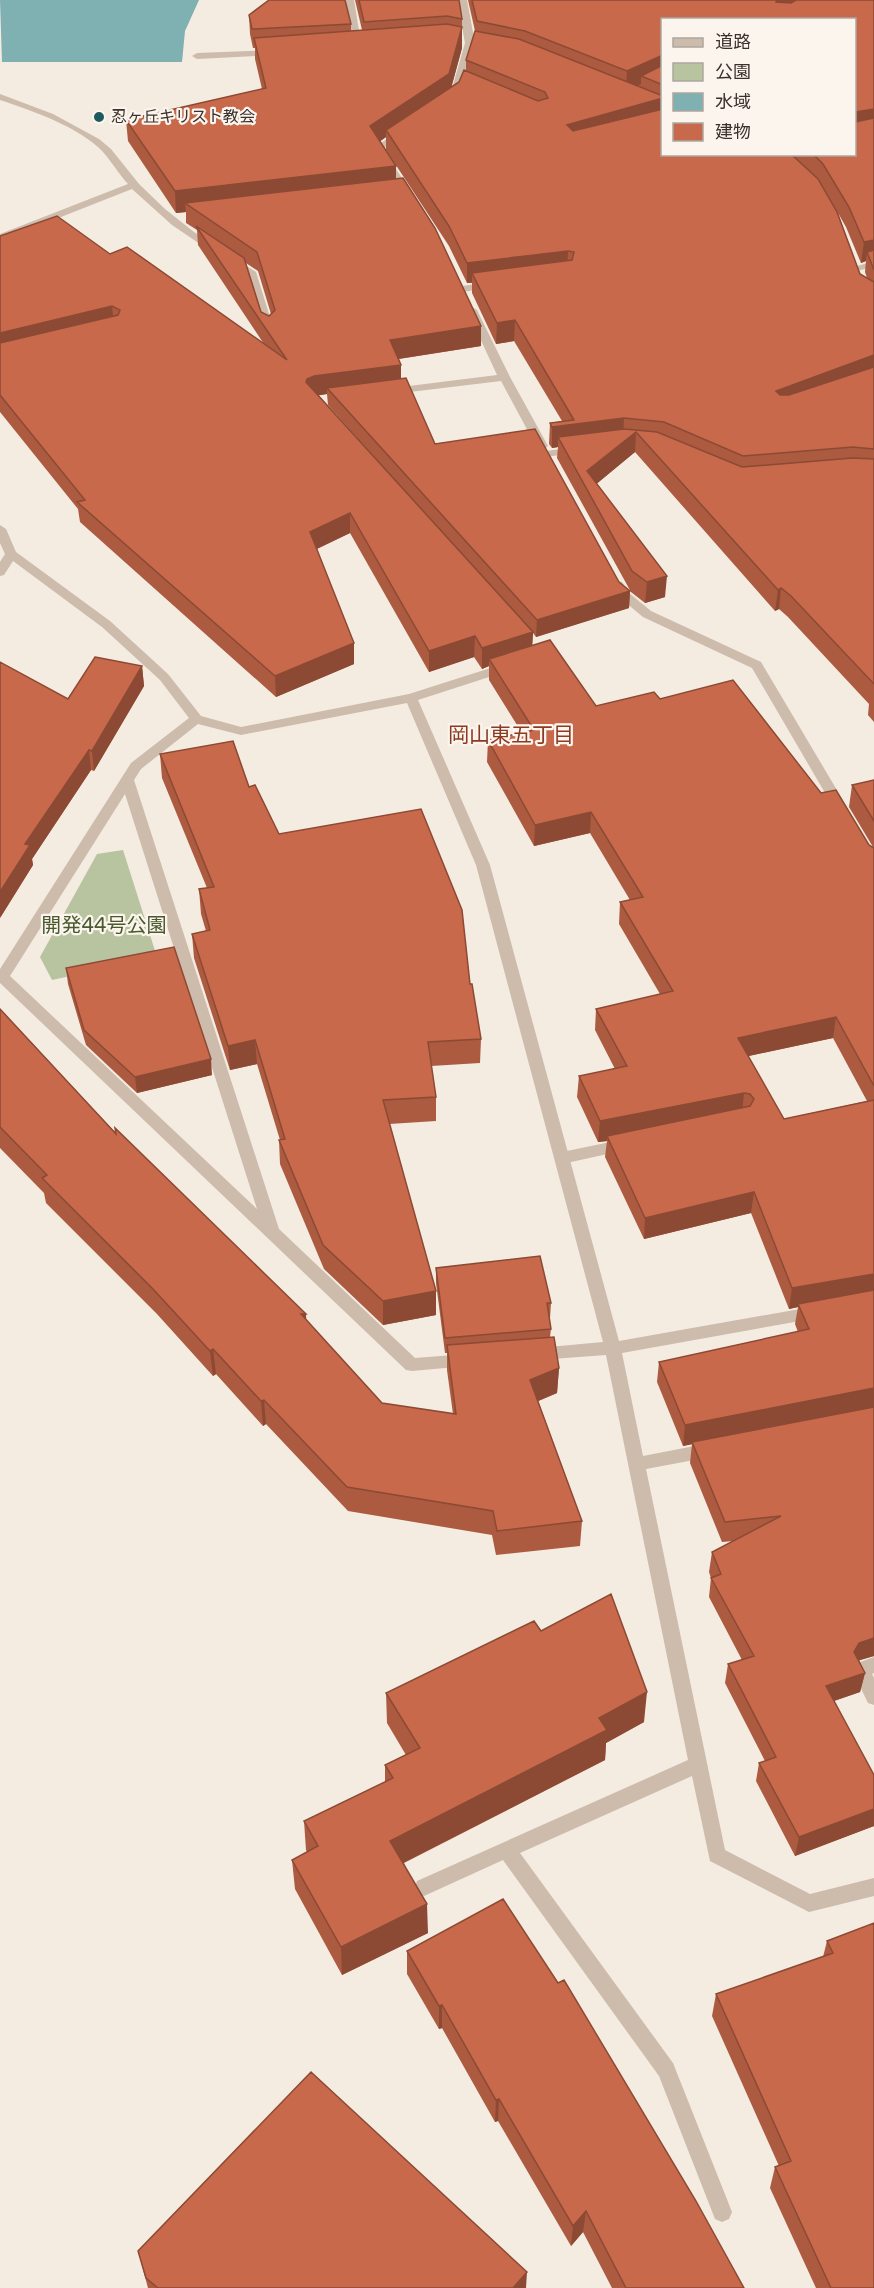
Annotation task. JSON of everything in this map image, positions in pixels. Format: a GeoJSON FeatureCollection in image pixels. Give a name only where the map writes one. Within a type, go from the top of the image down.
{"type":"FeatureCollection","features":[{"type":"Feature","properties":{"kind":"street"},"geometry":{"type":"LineString","coordinates":[[349,0],[354,48],[370,46]]}},
{"type":"Feature","properties":{"kind":"street"},"geometry":{"type":"LineString","coordinates":[[446,104],[455,98],[465,84],[475,44],[462,0]]}},
{"type":"Feature","properties":{"kind":"street"},"geometry":{"type":"LineString","coordinates":[[458,41],[475,44]]}},
{"type":"Feature","properties":{"kind":"street"},"geometry":{"type":"LineString","coordinates":[[197,56],[288,53]]}},
{"type":"Feature","properties":{"kind":"street"},"geometry":{"type":"LineString","coordinates":[[0,97],[40,111],[96,141],[117,159],[134,185],[171,219],[252,274],[268,331]]}},
{"type":"Feature","properties":{"kind":"street"},"geometry":{"type":"LineString","coordinates":[[395,194],[410,197],[378,148],[417,123]]}},
{"type":"Feature","properties":{"kind":"street"},"geometry":{"type":"LineString","coordinates":[[0,238],[134,185]]}},
{"type":"Feature","properties":{"kind":"street"},"geometry":{"type":"LineString","coordinates":[[171,219],[183,218]]}},
{"type":"Feature","properties":{"kind":"street"},"geometry":{"type":"LineString","coordinates":[[856,268],[874,264]]}},
{"type":"Feature","properties":{"kind":"street"},"geometry":{"type":"LineString","coordinates":[[457,278],[504,377],[549,459],[590,448]]}},
{"type":"Feature","properties":{"kind":"street"},"geometry":{"type":"LineString","coordinates":[[462,289],[509,283]]}},
{"type":"Feature","properties":{"kind":"street"},"geometry":{"type":"LineString","coordinates":[[386,392],[504,377]]}},
{"type":"Feature","properties":{"kind":"street"},"geometry":{"type":"LineString","coordinates":[[0,529],[11,554],[114,632],[164,677],[196,719],[242,731],[411,698],[522,663]]}},
{"type":"Feature","properties":{"kind":"street"},"geometry":{"type":"LineString","coordinates":[[0,572],[11,554]]}},
{"type":"Feature","properties":{"kind":"street"},"geometry":{"type":"LineString","coordinates":[[613,575],[624,595],[647,614],[757,665],[845,815]]}},
{"type":"Feature","properties":{"kind":"street"},"geometry":{"type":"LineString","coordinates":[[411,698],[483,864],[613,1348],[717,1855],[809,1903],[874,1887]]}},
{"type":"Feature","properties":{"kind":"street"},"geometry":{"type":"LineString","coordinates":[[196,719],[136,766],[2,977],[412,1365],[483,1359]]}},
{"type":"Feature","properties":{"kind":"street"},"geometry":{"type":"LineString","coordinates":[[127,780],[273,1232]]}},
{"type":"Feature","properties":{"kind":"street"},"geometry":{"type":"LineString","coordinates":[[562,1158],[641,1142]]}},
{"type":"Feature","properties":{"kind":"street"},"geometry":{"type":"LineString","coordinates":[[518,1356],[613,1348],[829,1310]]}},
{"type":"Feature","properties":{"kind":"street"},"geometry":{"type":"LineString","coordinates":[[636,1464],[727,1446]]}},
{"type":"Feature","properties":{"kind":"street"},"geometry":{"type":"LineString","coordinates":[[874,1665],[861,1670],[874,1698]]}},
{"type":"Feature","properties":{"kind":"street"},"geometry":{"type":"LineString","coordinates":[[424,1887],[698,1764]]}},
{"type":"Feature","properties":{"kind":"street"},"geometry":{"type":"LineString","coordinates":[[507,1850],[666,2070],[722,2212]]}},
{"type":"Feature","properties":{"kind":"green space","name":"開発44号公園"},"geometry":{"type":"Polygon","coordinates":[[[123,850],[157,957],[52,980],[40,957],[97,854],[123,850]]]}},
{"type":"Feature","properties":{"kind":"water"},"geometry":{"type":"Polygon","coordinates":[[[0,0],[199,0],[185,31],[182,62],[2,62],[0,0]]]}},
{"type":"Feature","properties":{"kind":"building"},"geometry":{"type":"Polygon","coordinates":[[[269,0],[345,0],[351,24],[252,29],[249,15],[269,0]]]}},
{"type":"Feature","properties":{"kind":"building"},"geometry":{"type":"Polygon","coordinates":[[[359,0],[459,0],[462,19],[447,16],[364,22],[359,0]]]}},
{"type":"Feature","properties":{"kind":"building"},"geometry":{"type":"Polygon","coordinates":[[[472,0],[777,0],[776,2],[791,3],[796,0],[874,0],[874,109],[856,112],[856,18],[661,18],[661,56],[627,71],[525,31],[477,21],[472,0]]]}},
{"type":"Feature","properties":{"kind":"building"},"geometry":{"type":"Polygon","coordinates":[[[447,24],[462,27],[449,74],[370,126],[396,166],[175,191],[126,120],[266,88],[254,38],[447,24]]]}},
{"type":"Feature","properties":{"kind":"building"},"geometry":{"type":"Polygon","coordinates":[[[475,31],[519,39],[661,95],[661,99],[567,125],[573,131],[661,109],[661,156],[793,156],[818,179],[837,212],[860,274],[874,282],[874,355],[776,391],[780,395],[789,395],[874,367],[874,449],[853,447],[743,456],[664,422],[624,418],[552,427],[550,423],[574,420],[515,320],[497,323],[472,273],[572,260],[574,252],[467,263],[449,226],[386,130],[459,82],[464,70],[538,101],[548,98],[545,92],[466,60],[475,31]]]}},
{"type":"Feature","properties":{"kind":"building"},"geometry":{"type":"Polygon","coordinates":[[[661,66],[661,84],[641,76],[661,66]]]}},
{"type":"Feature","properties":{"kind":"building"},"geometry":{"type":"Polygon","coordinates":[[[874,118],[874,240],[864,242],[849,207],[823,164],[815,156],[856,156],[856,122],[874,118]]]}},
{"type":"Feature","properties":{"kind":"building"},"geometry":{"type":"Polygon","coordinates":[[[403,178],[435,228],[481,326],[390,340],[401,365],[314,376],[306,382],[533,632],[482,648],[475,636],[429,651],[350,513],[310,532],[354,643],[275,676],[77,502],[85,500],[0,395],[0,343],[118,315],[120,310],[112,306],[0,333],[0,236],[57,216],[110,254],[127,247],[287,360],[196,226],[244,258],[261,312],[269,316],[275,310],[257,252],[185,203],[403,178]]]}},
{"type":"Feature","properties":{"kind":"building"},"geometry":{"type":"Polygon","coordinates":[[[874,250],[874,270],[867,252],[874,250]]]}},
{"type":"Feature","properties":{"kind":"building"},"geometry":{"type":"Polygon","coordinates":[[[406,378],[435,444],[535,429],[619,582],[630,591],[537,620],[327,388],[406,378]]]}},
{"type":"Feature","properties":{"kind":"building"},"geometry":{"type":"Polygon","coordinates":[[[624,429],[657,432],[742,467],[853,458],[874,459],[874,684],[791,596],[781,588],[778,590],[636,432],[587,471],[667,576],[647,582],[632,571],[558,437],[624,429]]]}},
{"type":"Feature","properties":{"kind":"building"},"geometry":{"type":"Polygon","coordinates":[[[550,640],[596,706],[654,692],[660,699],[733,680],[821,793],[836,790],[869,845],[874,848],[874,1086],[836,1017],[738,1038],[784,1119],[874,1100],[874,1274],[792,1288],[754,1192],[645,1218],[607,1136],[750,1106],[754,1099],[750,1094],[744,1093],[600,1121],[579,1076],[627,1066],[596,1009],[673,991],[620,902],[643,897],[591,812],[535,825],[488,740],[534,730],[489,659],[550,640]]]}},
{"type":"Feature","properties":{"kind":"building"},"geometry":{"type":"Polygon","coordinates":[[[95,657],[142,666],[92,751],[89,750],[25,844],[30,845],[0,892],[0,662],[68,699],[95,657]]]}},
{"type":"Feature","properties":{"kind":"building"},"geometry":{"type":"Polygon","coordinates":[[[233,741],[249,787],[255,785],[279,834],[421,809],[462,910],[470,984],[472,984],[481,1039],[428,1042],[436,1097],[383,1100],[436,1291],[383,1301],[323,1245],[279,1140],[285,1139],[255,1040],[228,1046],[192,934],[210,930],[199,889],[214,887],[160,754],[233,741]]]}},
{"type":"Feature","properties":{"kind":"building"},"geometry":{"type":"Polygon","coordinates":[[[874,780],[874,821],[852,785],[874,780]]]}},
{"type":"Feature","properties":{"kind":"building"},"geometry":{"type":"Polygon","coordinates":[[[174,947],[211,1059],[135,1077],[84,1030],[66,968],[174,947]]]}},
{"type":"Feature","properties":{"kind":"building"},"geometry":{"type":"Polygon","coordinates":[[[0,1009],[116,1134],[115,1128],[306,1314],[301,1314],[382,1403],[456,1414],[447,1345],[554,1337],[559,1368],[530,1380],[582,1521],[497,1531],[493,1511],[347,1487],[264,1400],[261,1401],[213,1349],[210,1351],[153,1289],[42,1178],[47,1175],[0,1127],[0,1009]]]}},
{"type":"Feature","properties":{"kind":"building"},"geometry":{"type":"Polygon","coordinates":[[[540,1256],[551,1303],[547,1303],[551,1329],[445,1338],[436,1268],[540,1256]]]}},
{"type":"Feature","properties":{"kind":"building"},"geometry":{"type":"Polygon","coordinates":[[[874,1290],[874,1388],[685,1425],[659,1362],[809,1329],[798,1304],[874,1290]]]}},
{"type":"Feature","properties":{"kind":"building"},"geometry":{"type":"Polygon","coordinates":[[[874,1407],[874,1638],[859,1643],[854,1652],[865,1673],[826,1686],[874,1775],[874,1809],[799,1837],[759,1763],[776,1757],[728,1664],[754,1656],[711,1578],[721,1574],[712,1552],[781,1516],[725,1522],[692,1442],[874,1407]]]}},
{"type":"Feature","properties":{"kind":"building"},"geometry":{"type":"Polygon","coordinates":[[[611,1594],[647,1692],[599,1718],[607,1730],[390,1841],[427,1904],[341,1947],[292,1860],[318,1846],[304,1821],[393,1778],[385,1765],[420,1748],[386,1693],[534,1621],[541,1631],[611,1594]]]}},
{"type":"Feature","properties":{"kind":"building"},"geometry":{"type":"Polygon","coordinates":[[[503,1899],[558,1983],[564,1980],[696,2201],[744,2288],[626,2288],[586,2211],[573,2226],[499,2099],[496,2100],[442,2005],[439,2006],[407,1951],[503,1899]]]}},
{"type":"Feature","properties":{"kind":"building"},"geometry":{"type":"Polygon","coordinates":[[[874,1923],[874,2288],[831,2288],[775,2167],[791,2161],[716,1994],[833,1953],[827,1941],[874,1923]]]}},
{"type":"Feature","properties":{"kind":"building"},"geometry":{"type":"Polygon","coordinates":[[[311,2072],[527,2272],[513,2288],[158,2288],[146,2278],[138,2251],[311,2072]]]}},
{"type":"Feature","properties":{"kind":"place","name":"忍ヶ丘キリスト教会"},"geometry":{"type":"Point","coordinates":[99,117]}},
{"type":"Feature","properties":{"kind":"district","name":"岡山東五丁目"},"geometry":{"type":"Point","coordinates":[511,735]}}]}
